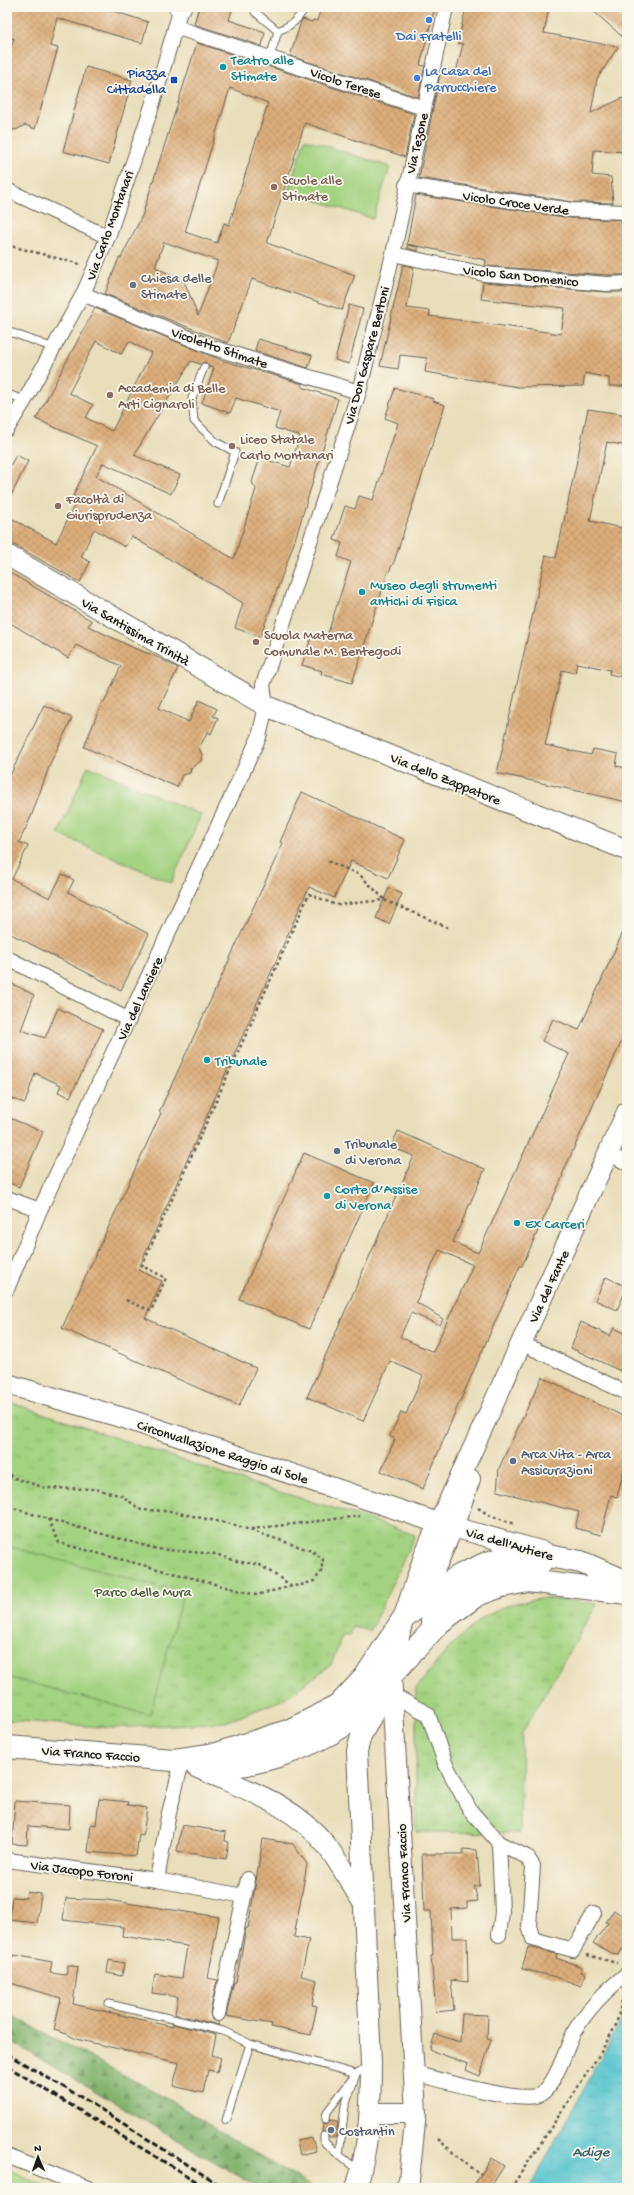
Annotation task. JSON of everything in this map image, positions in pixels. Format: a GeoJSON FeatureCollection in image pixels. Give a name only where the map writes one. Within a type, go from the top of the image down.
{"type":"FeatureCollection","features":[{"type":"Feature","properties":{"kind":"main road","name":"Via dell'Autiere"},"geometry":{"type":"LineString","coordinates":[[338,1706],[365,1677],[411,1612],[441,1587],[461,1575],[510,1556],[543,1555],[581,1562],[627,1582]]}},
{"type":"Feature","properties":{"kind":"main road","name":"Via dell'Autiere"},"geometry":{"type":"LineString","coordinates":[[391,1673],[439,1623],[477,1596],[502,1586],[528,1581],[627,1593]]}},
{"type":"Feature","properties":{"kind":"main road","name":"Via Franco Faccio"},"geometry":{"type":"LineString","coordinates":[[7,1747],[218,1767],[246,1764],[289,1752],[336,1731],[349,1722],[391,1673]]}},
{"type":"Feature","properties":{"kind":"main road","name":"Via Franco Faccio"},"geometry":{"type":"LineString","coordinates":[[183,1763],[288,1731],[338,1706]]}},
{"type":"Feature","properties":{"kind":"street","name":"Via Carlo Montanari"},"geometry":{"type":"LineString","coordinates":[[7,429],[25,400],[83,294],[108,237],[175,27],[180,7]]}},
{"type":"Feature","properties":{"kind":"street","name":"Via Tezone"},"geometry":{"type":"LineString","coordinates":[[406,185],[446,7]]}},
{"type":"Feature","properties":{"kind":"street","name":"Vicolo Terese"},"geometry":{"type":"LineString","coordinates":[[175,27],[424,108]]}},
{"type":"Feature","properties":{"kind":"street","name":"Vicolo Croce Verde"},"geometry":{"type":"LineString","coordinates":[[406,185],[572,210],[627,212]]}},
{"type":"Feature","properties":{"kind":"street","name":"Via Don Gaspare Bertoni"},"geometry":{"type":"LineString","coordinates":[[266,706],[263,685],[359,392],[393,254],[406,185]]}},
{"type":"Feature","properties":{"kind":"street"},"geometry":{"type":"LineString","coordinates":[[7,190],[108,237]]}},
{"type":"Feature","properties":{"kind":"street","name":"Vicolo San Domenico"},"geometry":{"type":"LineString","coordinates":[[393,254],[484,274],[607,284],[627,283]]}},
{"type":"Feature","properties":{"kind":"street","name":"Vicoletto Stimate"},"geometry":{"type":"LineString","coordinates":[[83,294],[210,351],[359,392]]}},
{"type":"Feature","properties":{"kind":"street","name":"Via Santissima Trinità"},"geometry":{"type":"LineString","coordinates":[[7,555],[266,706]]}},
{"type":"Feature","properties":{"kind":"street","name":"Via dello Zappatore"},"geometry":{"type":"LineString","coordinates":[[266,706],[627,850]]}},
{"type":"Feature","properties":{"kind":"street","name":"Via del Lanciere"},"geometry":{"type":"LineString","coordinates":[[7,1289],[40,1210],[259,738],[266,706]]}},
{"type":"Feature","properties":{"kind":"street"},"geometry":{"type":"LineString","coordinates":[[7,958],[129,1020]]}},
{"type":"Feature","properties":{"kind":"street","name":"Via del Fante"},"geometry":{"type":"LineString","coordinates":[[445,1518],[466,1494],[489,1416],[627,1112]]}},
{"type":"Feature","properties":{"kind":"street"},"geometry":{"type":"LineString","coordinates":[[609,1154],[627,1162]]}},
{"type":"Feature","properties":{"kind":"street"},"geometry":{"type":"LineString","coordinates":[[7,1198],[40,1210]]}},
{"type":"Feature","properties":{"kind":"street"},"geometry":{"type":"LineString","coordinates":[[521,1343],[627,1393]]}},
{"type":"Feature","properties":{"kind":"street","name":"Circonvallazione Raggio di Sole"},"geometry":{"type":"LineString","coordinates":[[7,1384],[127,1419],[418,1516],[445,1518]]}},
{"type":"Feature","properties":{"kind":"street","name":"Via dell'Autiere"},"geometry":{"type":"LineString","coordinates":[[391,1673],[411,1612],[416,1577],[445,1518],[581,1562]]}},
{"type":"Feature","properties":{"kind":"street"},"geometry":{"type":"LineString","coordinates":[[338,1706],[366,1693],[391,1673],[422,1631],[442,1608],[470,1584],[498,1572],[521,1566],[581,1562]]}},
{"type":"Feature","properties":{"kind":"street"},"geometry":{"type":"LineString","coordinates":[[395,1724],[407,1674],[425,1637]]}},
{"type":"Feature","properties":{"kind":"street","name":"Via Franco Faccio"},"geometry":{"type":"LineString","coordinates":[[391,1673],[416,2113],[409,2180],[406,2188]]}},
{"type":"Feature","properties":{"kind":"street","name":"Via Franco Faccio"},"geometry":{"type":"LineString","coordinates":[[358,2180],[371,2113],[364,2069],[364,1905],[357,1751],[361,1736],[386,1689],[391,1673]]}},
{"type":"Feature","properties":{"kind":"street"},"geometry":{"type":"LineString","coordinates":[[400,1699],[428,1714],[445,1763],[470,1810],[499,1844],[527,1857],[533,1866],[529,1926],[533,1939],[573,1950],[594,1913]]}},
{"type":"Feature","properties":{"kind":"street"},"geometry":{"type":"LineString","coordinates":[[157,1880],[168,1817],[183,1763]]}},
{"type":"Feature","properties":{"kind":"street","name":"Via Franco Faccio"},"geometry":{"type":"LineString","coordinates":[[183,1763],[249,1789],[294,1815],[325,1844],[364,1905]]}},
{"type":"Feature","properties":{"kind":"street"},"geometry":{"type":"LineString","coordinates":[[499,1844],[502,1912],[500,1936]]}},
{"type":"Feature","properties":{"kind":"street","name":"Via Jacopo Foroni"},"geometry":{"type":"LineString","coordinates":[[7,1860],[157,1880],[244,1896]]}},
{"type":"Feature","properties":{"kind":"street"},"geometry":{"type":"LineString","coordinates":[[218,2014],[248,1879]]}},
{"type":"Feature","properties":{"kind":"street"},"geometry":{"type":"LineString","coordinates":[[414,2073],[518,2097],[537,2096],[549,2086],[574,2032],[587,2012],[624,1969]]}},
{"type":"Feature","properties":{"kind":"street"},"geometry":{"type":"LineString","coordinates":[[371,2113],[416,2113]]}},
{"type":"Feature","properties":{"kind":"street"},"geometry":{"type":"LineString","coordinates":[[7,2156],[88,2188]]}},
{"type":"Feature","properties":{"kind":"lane"},"geometry":{"type":"LineString","coordinates":[[278,31],[291,26],[300,18],[306,7]]}},
{"type":"Feature","properties":{"kind":"lane"},"geometry":{"type":"LineString","coordinates":[[255,12],[278,31]]}},
{"type":"Feature","properties":{"kind":"lane"},"geometry":{"type":"LineString","coordinates":[[270,57],[278,31]]}},
{"type":"Feature","properties":{"kind":"lane"},"geometry":{"type":"LineString","coordinates":[[7,331],[54,348]]}},
{"type":"Feature","properties":{"kind":"lane"},"geometry":{"type":"LineString","coordinates":[[204,367],[192,398],[194,421],[216,442],[235,452],[218,504]]}},
{"type":"Feature","properties":{"kind":"lane"},"geometry":{"type":"LineString","coordinates":[[7,394],[25,400]]}},
{"type":"Feature","properties":{"kind":"lane"},"geometry":{"type":"LineString","coordinates":[[109,2004],[223,2031],[250,2044],[364,2069]]}},
{"type":"Feature","properties":{"kind":"lane"},"geometry":{"type":"LineString","coordinates":[[226,2120],[250,2044]]}},
{"type":"Feature","properties":{"kind":"lane"},"geometry":{"type":"LineString","coordinates":[[326,2119],[327,2112],[364,2069]]}},
{"type":"Feature","properties":{"kind":"lane"},"geometry":{"type":"LineString","coordinates":[[339,2155],[345,2106],[364,2069]]}},
{"type":"Feature","properties":{"kind":"lane"},"geometry":{"type":"LineString","coordinates":[[324,2136],[324,2142],[339,2155],[358,2180]]}},
{"type":"Feature","properties":{"kind":"path"},"geometry":{"type":"LineString","coordinates":[[7,245],[80,264],[77,271]]}},
{"type":"Feature","properties":{"kind":"path"},"geometry":{"type":"LineString","coordinates":[[328,861],[360,875],[384,900],[449,928]]}},
{"type":"Feature","properties":{"kind":"path"},"geometry":{"type":"LineString","coordinates":[[126,1300],[151,1311],[166,1278],[142,1266],[309,894],[336,905],[384,900]]}},
{"type":"Feature","properties":{"kind":"path"},"geometry":{"type":"LineString","coordinates":[[7,1469],[12,1477],[46,1488],[96,1489],[122,1496],[141,1510],[169,1511],[249,1529],[312,1551],[323,1559],[321,1572],[314,1581],[301,1586],[292,1586],[256,1595],[59,1543],[48,1519]]}},
{"type":"Feature","properties":{"kind":"path"},"geometry":{"type":"LineString","coordinates":[[7,1484],[12,1477]]}},
{"type":"Feature","properties":{"kind":"path"},"geometry":{"type":"LineString","coordinates":[[7,1506],[157,1549],[216,1554],[236,1561],[260,1565],[292,1586]]}},
{"type":"Feature","properties":{"kind":"path"},"geometry":{"type":"LineString","coordinates":[[249,1529],[360,1516],[362,1512]]}},
{"type":"Feature","properties":{"kind":"path"},"geometry":{"type":"LineString","coordinates":[[573,1950],[624,1969]]}},
{"type":"Feature","properties":{"kind":"path"},"geometry":{"type":"LineString","coordinates":[[511,2188],[601,2052],[616,2025],[623,1996]]}},
{"type":"Feature","properties":{"kind":"path"},"geometry":{"type":"LineString","coordinates":[[438,2139],[468,2166],[481,2174]]}},
{"type":"Feature","properties":{"kind":"green space"},"geometry":{"type":"Polygon","coordinates":[[[305,139],[390,167],[373,219],[288,191],[305,139]]]}},
{"type":"Feature","properties":{"kind":"green space"},"geometry":{"type":"Polygon","coordinates":[[[88,766],[201,815],[171,883],[58,834],[88,766]]]}},
{"type":"Feature","properties":{"kind":"green space","name":"Parco delle Mura"},"geometry":{"type":"Polygon","coordinates":[[[7,1401],[240,1480],[353,1514],[415,1535],[370,1631],[353,1627],[350,1636],[343,1634],[331,1665],[282,1700],[226,1722],[112,1728],[7,1720],[7,1401]]]}},
{"type":"Feature","properties":{"kind":"green space"},"geometry":{"type":"Polygon","coordinates":[[[7,1546],[183,1593],[150,1715],[7,1677],[7,1546]]]}},
{"type":"Feature","properties":{"kind":"green space"},"geometry":{"type":"Polygon","coordinates":[[[545,1598],[597,1604],[522,1733],[520,1833],[416,1832],[416,1688],[448,1649],[480,1619],[510,1604],[545,1598]]]}},
{"type":"Feature","properties":{"kind":"green space"},"geometry":{"type":"Polygon","coordinates":[[[7,2013],[154,2091],[313,2188],[259,2188],[7,2039],[7,2013]]]}},
{"type":"Feature","properties":{"kind":"green space"},"geometry":{"type":"Polygon","coordinates":[[[7,2168],[48,2188],[7,2188],[7,2168]]]}},
{"type":"Feature","properties":{"kind":"water","name":"Adige"},"geometry":{"type":"Polygon","coordinates":[[[627,2010],[627,2188],[530,2188],[627,2010]]]}},
{"type":"Feature","properties":{"kind":"building"},"geometry":{"type":"Polygon","coordinates":[[[7,7],[100,7],[148,22],[142,43],[57,18],[50,46],[58,48],[35,129],[25,125],[16,130],[7,129],[7,62],[14,38],[7,39],[7,7]]]}},
{"type":"Feature","properties":{"kind":"building"},"geometry":{"type":"Polygon","coordinates":[[[199,7],[233,7],[229,20],[265,32],[262,46],[194,24],[199,7]]]}},
{"type":"Feature","properties":{"kind":"building"},"geometry":{"type":"Polygon","coordinates":[[[321,7],[435,7],[420,65],[425,66],[418,97],[290,56],[301,22],[303,19],[312,22],[313,20],[317,21],[321,7]]]}},
{"type":"Feature","properties":{"kind":"building"},"geometry":{"type":"Polygon","coordinates":[[[466,7],[549,7],[544,33],[618,47],[597,79],[591,113],[627,96],[627,135],[625,152],[594,150],[592,175],[611,177],[613,203],[573,202],[419,178],[441,69],[456,72],[463,44],[458,43],[466,7]]]}},
{"type":"Feature","properties":{"kind":"building"},"geometry":{"type":"Polygon","coordinates":[[[589,7],[627,7],[627,41],[589,7]]]}},
{"type":"Feature","properties":{"kind":"building"},"geometry":{"type":"Polygon","coordinates":[[[197,43],[414,114],[405,157],[305,123],[267,243],[355,275],[342,310],[252,279],[228,343],[105,294],[119,258],[121,258],[142,216],[197,43]],[[230,88],[185,232],[217,243],[224,223],[229,225],[268,103],[230,88]],[[164,242],[155,267],[184,281],[198,316],[218,261],[164,242]]]}},
{"type":"Feature","properties":{"kind":"building"},"geometry":{"type":"Polygon","coordinates":[[[86,67],[132,80],[109,164],[63,151],[86,67]]]}},
{"type":"Feature","properties":{"kind":"building"},"geometry":{"type":"Polygon","coordinates":[[[416,195],[571,218],[627,220],[627,275],[607,275],[485,266],[486,260],[407,244],[416,195]]]}},
{"type":"Feature","properties":{"kind":"building"},"geometry":{"type":"Polygon","coordinates":[[[407,245],[418,247],[418,251],[407,248],[407,245]]]}},
{"type":"Feature","properties":{"kind":"building"},"geometry":{"type":"Polygon","coordinates":[[[403,265],[414,267],[407,308],[430,311],[429,316],[561,334],[565,308],[481,299],[483,282],[606,292],[627,292],[627,386],[609,386],[609,378],[585,373],[583,386],[518,387],[425,372],[427,358],[400,355],[398,369],[380,366],[403,265]]]}},
{"type":"Feature","properties":{"kind":"building"},"geometry":{"type":"Polygon","coordinates":[[[349,305],[363,309],[349,364],[335,360],[349,305]]]}},
{"type":"Feature","properties":{"kind":"building"},"geometry":{"type":"Polygon","coordinates":[[[95,308],[221,360],[303,384],[302,387],[338,399],[294,543],[260,637],[235,628],[243,603],[131,536],[125,547],[94,529],[81,557],[90,562],[80,582],[7,541],[7,516],[56,543],[78,498],[73,496],[97,446],[36,419],[95,308]],[[96,341],[69,393],[93,405],[86,418],[112,431],[151,353],[129,341],[121,354],[96,341]],[[191,361],[134,455],[180,475],[171,494],[103,463],[96,476],[234,559],[256,489],[252,482],[260,458],[290,467],[300,436],[275,428],[280,412],[236,398],[230,413],[202,403],[214,368],[209,367],[205,362],[200,364],[191,361]]]}},
{"type":"Feature","properties":{"kind":"building"},"geometry":{"type":"Polygon","coordinates":[[[258,339],[312,355],[308,368],[255,351],[258,339]]]}},
{"type":"Feature","properties":{"kind":"building"},"geometry":{"type":"Polygon","coordinates":[[[395,388],[434,399],[433,401],[445,405],[394,562],[387,575],[352,683],[321,674],[322,671],[302,665],[312,635],[326,639],[351,562],[338,557],[342,543],[334,540],[345,506],[355,509],[359,496],[373,500],[398,423],[385,418],[395,388]]]}},
{"type":"Feature","properties":{"kind":"building"},"geometry":{"type":"Polygon","coordinates":[[[588,409],[627,415],[627,446],[607,442],[590,521],[627,529],[627,678],[609,674],[610,670],[577,663],[575,673],[562,670],[545,745],[591,755],[593,749],[618,754],[616,766],[627,768],[627,802],[497,773],[546,555],[556,558],[588,409]]]}},
{"type":"Feature","properties":{"kind":"building"},"geometry":{"type":"Polygon","coordinates":[[[16,455],[28,461],[7,504],[7,472],[16,455]]]}},
{"type":"Feature","properties":{"kind":"building"},"geometry":{"type":"Polygon","coordinates":[[[7,571],[92,621],[88,626],[136,649],[153,655],[178,668],[159,708],[189,722],[199,700],[217,709],[213,716],[218,718],[211,734],[208,732],[199,748],[202,755],[201,761],[191,768],[190,773],[182,775],[177,787],[84,747],[102,702],[104,703],[121,666],[76,645],[68,658],[7,621],[7,571]]]}},
{"type":"Feature","properties":{"kind":"building"},"geometry":{"type":"Polygon","coordinates":[[[44,705],[72,718],[50,764],[31,817],[19,842],[28,846],[12,879],[50,898],[62,874],[74,880],[68,892],[149,934],[121,990],[7,932],[7,782],[44,705]]]}},
{"type":"Feature","properties":{"kind":"building","name":"Tribunale"},"geometry":{"type":"Polygon","coordinates":[[[302,792],[405,840],[388,878],[351,861],[334,898],[309,887],[138,1270],[162,1281],[145,1318],[256,1368],[239,1406],[62,1328],[161,1113],[159,1112],[283,843],[280,842],[302,792]]]}},
{"type":"Feature","properties":{"kind":"building"},"geometry":{"type":"Polygon","coordinates":[[[389,888],[402,894],[389,924],[376,918],[389,888]]]}},
{"type":"Feature","properties":{"kind":"building"},"geometry":{"type":"Polygon","coordinates":[[[627,923],[627,1029],[562,1175],[563,1176],[522,1266],[520,1266],[453,1417],[423,1489],[381,1471],[395,1439],[390,1436],[401,1412],[406,1414],[423,1376],[390,1361],[363,1421],[307,1397],[414,1156],[391,1147],[398,1131],[485,1169],[453,1242],[478,1253],[569,1054],[542,1041],[553,1019],[579,1030],[627,923]],[[439,1250],[416,1302],[443,1319],[440,1325],[411,1313],[400,1337],[433,1352],[473,1265],[439,1250]]]}},
{"type":"Feature","properties":{"kind":"building"},"geometry":{"type":"Polygon","coordinates":[[[7,981],[34,995],[21,1030],[45,1038],[58,1008],[103,1029],[70,1097],[58,1092],[61,1085],[35,1073],[25,1103],[7,1097],[7,981]]]}},
{"type":"Feature","properties":{"kind":"building"},"geometry":{"type":"Polygon","coordinates":[[[12,1119],[43,1132],[19,1187],[7,1182],[7,1148],[11,1137],[7,1136],[7,1132],[12,1119]]]}},
{"type":"Feature","properties":{"kind":"building"},"geometry":{"type":"Polygon","coordinates":[[[304,1153],[374,1183],[309,1329],[239,1299],[304,1153]]]}},
{"type":"Feature","properties":{"kind":"building"},"geometry":{"type":"Polygon","coordinates":[[[606,1277],[627,1287],[617,1310],[595,1300],[606,1277]]]}},
{"type":"Feature","properties":{"kind":"building"},"geometry":{"type":"Polygon","coordinates":[[[581,1322],[610,1336],[614,1328],[627,1334],[627,1374],[571,1348],[581,1322]]]}},
{"type":"Feature","properties":{"kind":"building"},"geometry":{"type":"Polygon","coordinates":[[[542,1377],[627,1418],[627,1457],[617,1497],[611,1495],[601,1535],[575,1528],[579,1512],[497,1491],[499,1468],[542,1377]]]}},
{"type":"Feature","properties":{"kind":"building"},"geometry":{"type":"Polygon","coordinates":[[[99,1799],[128,1802],[127,1805],[147,1808],[143,1835],[139,1834],[136,1856],[88,1852],[91,1824],[96,1825],[99,1799]]]}},
{"type":"Feature","properties":{"kind":"building"},"geometry":{"type":"Polygon","coordinates":[[[15,1801],[70,1805],[69,1829],[28,1826],[27,1845],[12,1844],[15,1801]]]}},
{"type":"Feature","properties":{"kind":"building"},"geometry":{"type":"Polygon","coordinates":[[[182,1825],[226,1832],[225,1841],[229,1842],[226,1859],[177,1851],[182,1825]]]}},
{"type":"Feature","properties":{"kind":"building"},"geometry":{"type":"Polygon","coordinates":[[[263,1839],[293,1844],[307,1864],[294,1937],[309,1940],[301,1976],[317,1980],[312,2005],[317,2006],[311,2035],[271,2027],[272,2024],[226,2016],[234,1982],[236,1982],[246,1928],[248,1928],[263,1839]]]}},
{"type":"Feature","properties":{"kind":"building"},"geometry":{"type":"Polygon","coordinates":[[[463,1849],[477,1850],[480,1886],[474,1886],[478,1901],[467,1902],[467,1908],[451,1909],[452,1938],[467,1938],[468,1982],[451,1980],[454,2010],[436,2012],[431,1956],[433,1956],[431,1911],[424,1911],[422,1854],[463,1854],[463,1849]]]}},
{"type":"Feature","properties":{"kind":"building"},"geometry":{"type":"Polygon","coordinates":[[[27,1892],[41,1894],[37,1923],[9,1920],[12,1897],[26,1898],[27,1892]]]}},
{"type":"Feature","properties":{"kind":"building"},"geometry":{"type":"Polygon","coordinates":[[[66,1898],[107,1900],[219,1917],[208,1978],[217,1980],[210,2013],[212,2020],[219,2022],[219,2025],[175,2014],[178,1997],[152,1993],[155,1974],[182,1978],[187,1946],[122,1936],[123,1927],[63,1920],[66,1898]]]}},
{"type":"Feature","properties":{"kind":"building"},"geometry":{"type":"Polygon","coordinates":[[[614,1910],[627,1919],[627,1943],[619,1954],[611,1953],[593,1943],[608,1923],[606,1922],[614,1910]]]}},
{"type":"Feature","properties":{"kind":"building"},"geometry":{"type":"Polygon","coordinates":[[[528,1947],[557,1954],[556,1958],[582,1967],[581,1972],[586,1974],[581,1986],[556,1977],[522,1969],[528,1947]]]}},
{"type":"Feature","properties":{"kind":"building"},"geometry":{"type":"Polygon","coordinates":[[[14,1955],[52,1962],[50,1973],[66,1975],[68,1965],[78,1967],[73,2004],[173,2027],[173,2024],[216,2035],[212,2055],[221,2058],[217,2072],[208,2070],[203,2093],[173,2086],[179,2063],[76,2039],[67,2034],[54,2030],[61,1998],[7,1982],[7,1956],[13,1957],[14,1955]]]}},
{"type":"Feature","properties":{"kind":"building"},"geometry":{"type":"Polygon","coordinates":[[[109,1960],[124,1963],[122,1976],[107,1973],[109,1960]]]}},
{"type":"Feature","properties":{"kind":"building"},"geometry":{"type":"Polygon","coordinates":[[[462,2014],[488,2015],[487,2038],[491,2039],[480,2076],[466,2070],[468,2064],[430,2050],[435,2034],[460,2042],[462,2014]]]}},
{"type":"Feature","properties":{"kind":"building"},"geometry":{"type":"Polygon","coordinates":[[[331,2120],[338,2121],[336,2137],[329,2137],[327,2132],[322,2132],[323,2123],[327,2124],[331,2120]]]}},
{"type":"Feature","properties":{"kind":"building"},"geometry":{"type":"Polygon","coordinates":[[[312,2138],[316,2151],[300,2155],[297,2141],[312,2138]]]}},
{"type":"Feature","properties":{"kind":"building"},"geometry":{"type":"Polygon","coordinates":[[[492,2158],[504,2166],[490,2188],[472,2188],[492,2158]]]}},
{"type":"Feature","properties":{"kind":"railway"},"geometry":{"type":"LineString","coordinates":[[7,2054],[91,2103],[224,2188]]}},
{"type":"Feature","properties":{"kind":"railway"},"geometry":{"type":"LineString","coordinates":[[7,2066],[207,2188]]}},
{"type":"Feature","properties":{"kind":"place","name":"Dai Fratelli"},"geometry":{"type":"Point","coordinates":[429,20]}},
{"type":"Feature","properties":{"kind":"place","name":"Teatro alle Stimate"},"geometry":{"type":"Point","coordinates":[223,67]}},
{"type":"Feature","properties":{"kind":"place","name":"La Casa del Parrucchiere"},"geometry":{"type":"Point","coordinates":[417,78]}},
{"type":"Feature","properties":{"kind":"place","name":"Piazza Cittadella"},"geometry":{"type":"Point","coordinates":[174,80]}},
{"type":"Feature","properties":{"kind":"place","name":"Scuole alle Stimate"},"geometry":{"type":"Point","coordinates":[274,187]}},
{"type":"Feature","properties":{"kind":"place","name":"Chiesa delle Stimate"},"geometry":{"type":"Point","coordinates":[133,285]}},
{"type":"Feature","properties":{"kind":"place","name":"Accademia di Belle Arti Cignaroli"},"geometry":{"type":"Point","coordinates":[110,395]}},
{"type":"Feature","properties":{"kind":"place","name":"Liceo Statale Carlo Montanari"},"geometry":{"type":"Point","coordinates":[232,446]}},
{"type":"Feature","properties":{"kind":"place","name":"Facoltà di Giurisprudenza"},"geometry":{"type":"Point","coordinates":[58,506]}},
{"type":"Feature","properties":{"kind":"place","name":"Museo degli strumenti antichi di Fisica"},"geometry":{"type":"Point","coordinates":[362,592]}},
{"type":"Feature","properties":{"kind":"place","name":"Scuola Materna Comunale M. Bentegodi"},"geometry":{"type":"Point","coordinates":[256,642]}},
{"type":"Feature","properties":{"kind":"place","name":"Tribunale"},"geometry":{"type":"Point","coordinates":[207,1060]}},
{"type":"Feature","properties":{"kind":"place","name":"Tribunale di Verona"},"geometry":{"type":"Point","coordinates":[337,1151]}},
{"type":"Feature","properties":{"kind":"place","name":"Corte d’Assise di Verona"},"geometry":{"type":"Point","coordinates":[327,1196]}},
{"type":"Feature","properties":{"kind":"place","name":"Ex Carceri"},"geometry":{"type":"Point","coordinates":[517,1223]}},
{"type":"Feature","properties":{"kind":"place","name":"Arca Vita - Arca Assicurazioni"},"geometry":{"type":"Point","coordinates":[513,1461]}},
{"type":"Feature","properties":{"kind":"place","name":"Costantin"},"geometry":{"type":"Point","coordinates":[331,2130]}}]}
